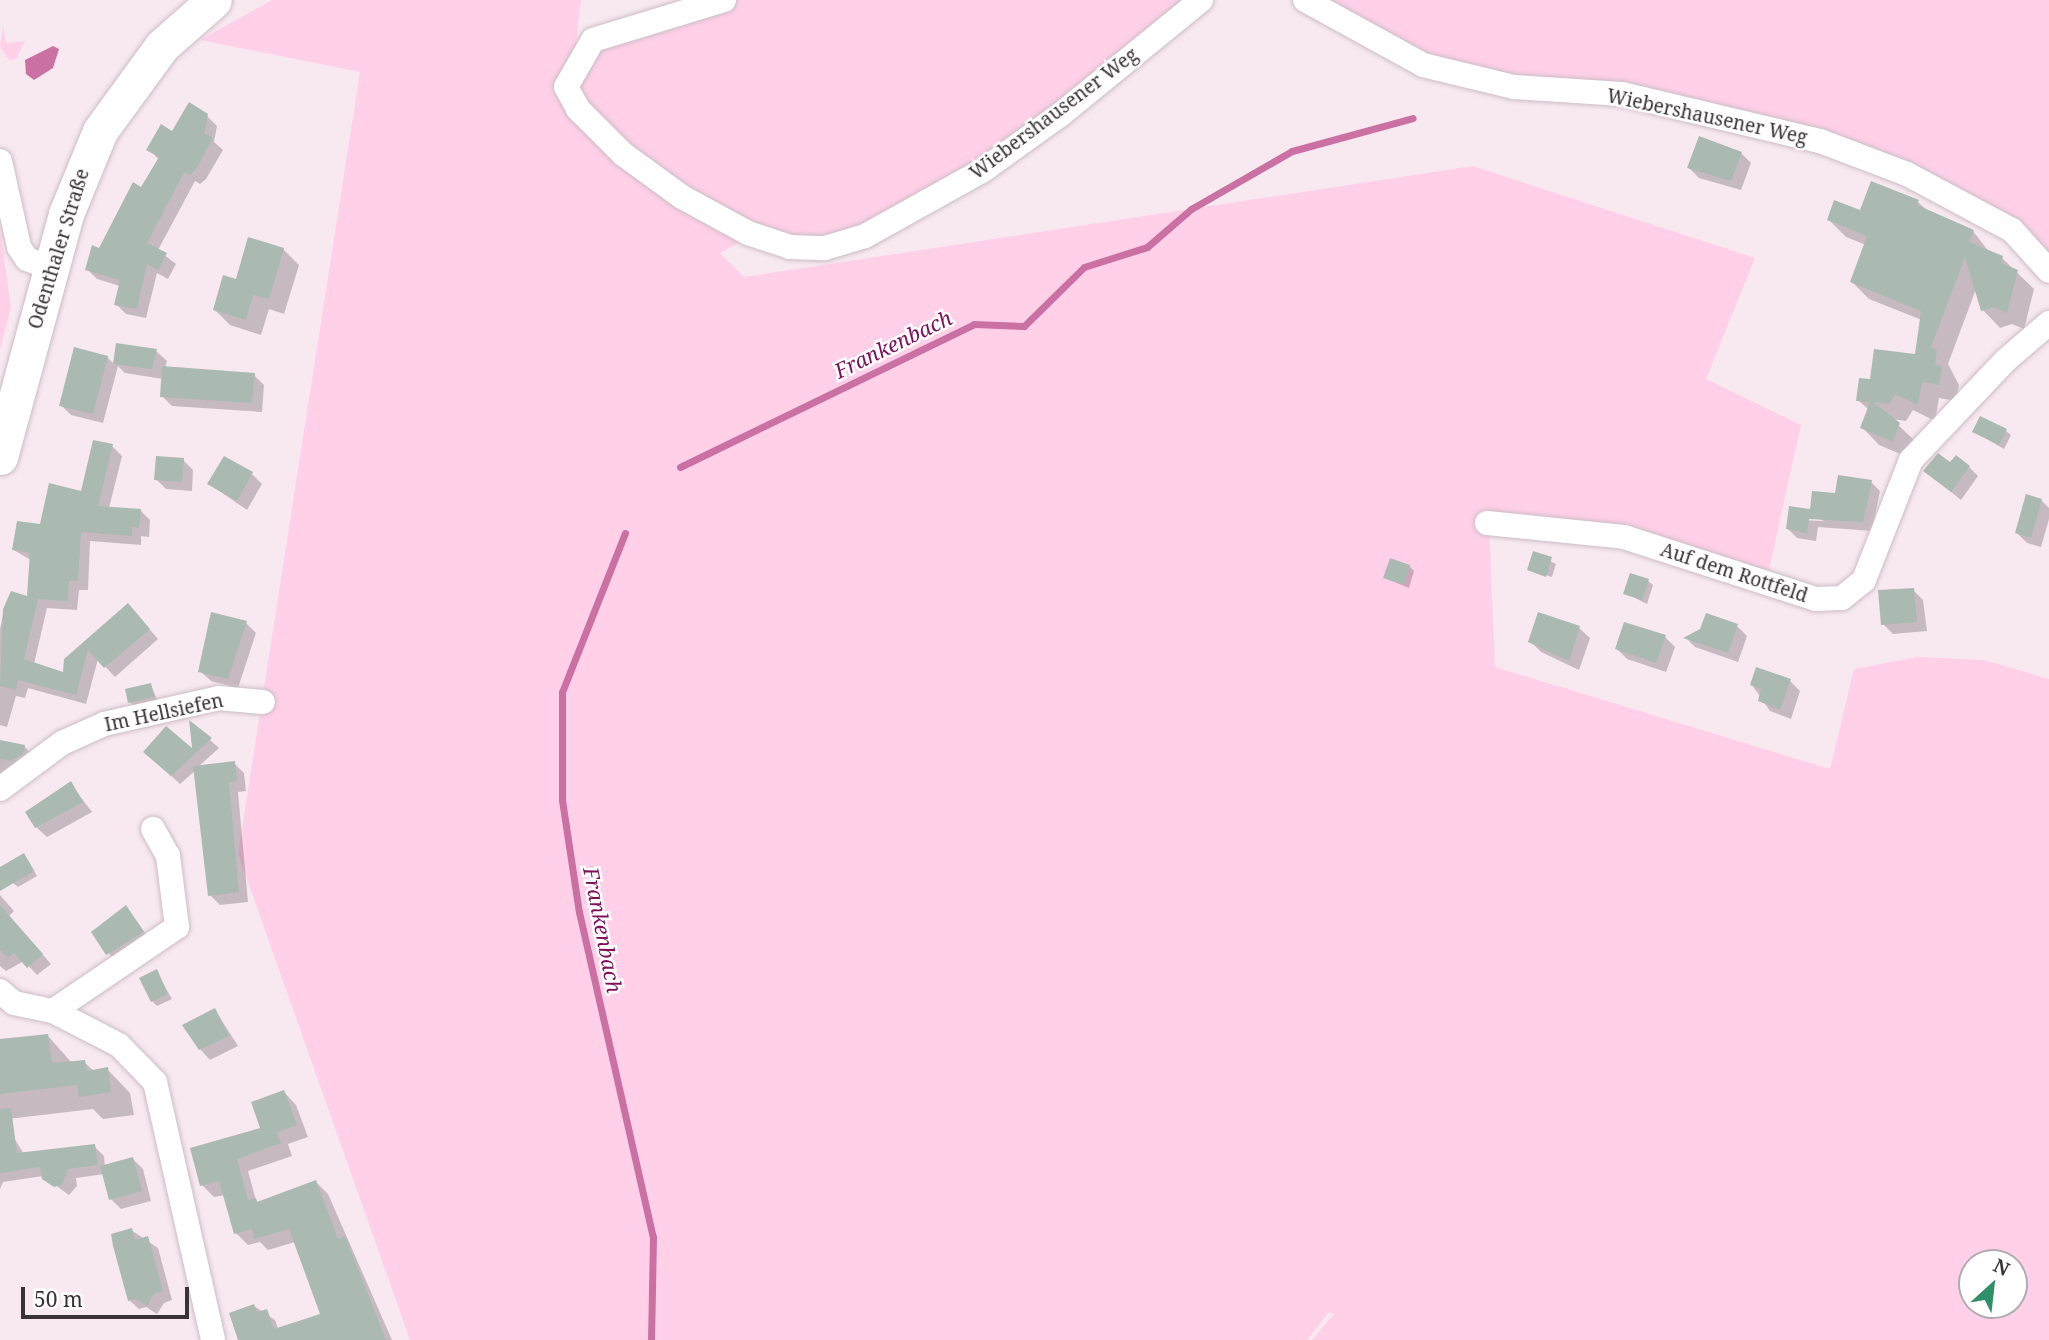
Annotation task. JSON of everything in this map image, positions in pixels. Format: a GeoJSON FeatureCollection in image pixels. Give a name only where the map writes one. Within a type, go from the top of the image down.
{"type":"FeatureCollection","features":[{"type":"Feature","properties":{"kind":"main road","name":"Odenthaler Straße"},"geometry":{"type":"LineString","coordinates":[[2,440],[50,268],[82,170],[105,122],[162,46],[214,0]]}},
{"type":"Feature","properties":{"kind":"street","name":"Wiebershausener Weg"},"geometry":{"type":"LineString","coordinates":[[724,0],[593,40],[566,87],[578,109],[623,154],[682,198],[748,233],[790,247],[825,248],[864,236],[982,171],[1060,115],[1201,0]]}},
{"type":"Feature","properties":{"kind":"street","name":"Wiebershausener Weg"},"geometry":{"type":"LineString","coordinates":[[1306,0],[1423,65],[1514,87],[1622,94],[1820,141],[1907,174],[2012,230],[2049,271]]}},
{"type":"Feature","properties":{"kind":"street"},"geometry":{"type":"LineString","coordinates":[[0,161],[19,247],[29,261],[50,268]]}},
{"type":"Feature","properties":{"kind":"street","name":"Auf dem Rottfeld"},"geometry":{"type":"LineString","coordinates":[[1487,523],[1624,537],[1816,599],[1842,598],[1864,580],[1911,460],[2006,360],[2049,323]]}},
{"type":"Feature","properties":{"kind":"street","name":"Im Hellsiefen"},"geometry":{"type":"LineString","coordinates":[[0,789],[62,743],[104,724],[218,698],[263,702]]}},
{"type":"Feature","properties":{"kind":"street"},"geometry":{"type":"LineString","coordinates":[[53,1012],[177,927],[168,856],[153,829]]}},
{"type":"Feature","properties":{"kind":"street"},"geometry":{"type":"LineString","coordinates":[[0,991],[14,1003],[53,1012],[119,1045],[155,1082],[212,1340]]}},
{"type":"Feature","properties":{"kind":"shaded area"},"geometry":{"type":"Polygon","coordinates":[[[272,0],[581,0],[569,106],[744,240],[720,253],[744,277],[1473,166],[1755,258],[1706,379],[1801,425],[1766,583],[1624,537],[1489,524],[1495,667],[1830,769],[1854,669],[1917,657],[1984,660],[2049,679],[2049,1340],[1312,1340],[1334,1314],[1329,1312],[1307,1340],[410,1340],[238,854],[360,72],[200,40],[272,0]]]}},
{"type":"Feature","properties":{"kind":"shaded area"},"geometry":{"type":"Polygon","coordinates":[[[724,0],[1212,0],[1060,115],[825,248],[748,233],[578,109],[577,63],[593,40],[724,0]]]}},
{"type":"Feature","properties":{"kind":"shaded area"},"geometry":{"type":"Polygon","coordinates":[[[1329,0],[2049,0],[2049,265],[2016,224],[1737,119],[1425,62],[1329,0]]]}},
{"type":"Feature","properties":{"kind":"shaded area"},"geometry":{"type":"Polygon","coordinates":[[[3,26],[6,43],[25,41],[16,59],[9,60],[0,47],[3,26]]]}},
{"type":"Feature","properties":{"kind":"shaded area"},"geometry":{"type":"Polygon","coordinates":[[[53,46],[59,49],[53,68],[34,80],[26,74],[25,60],[53,46]]]}},
{"type":"Feature","properties":{"kind":"shaded area"},"geometry":{"type":"Polygon","coordinates":[[[0,229],[11,308],[0,350],[0,229]]]}},
{"type":"Feature","properties":{"kind":"building"},"geometry":{"type":"Polygon","coordinates":[[[189,102],[208,114],[204,133],[213,138],[196,169],[190,175],[184,172],[147,243],[167,253],[158,270],[147,264],[137,309],[114,305],[120,280],[85,270],[92,245],[99,248],[133,182],[141,187],[159,157],[146,150],[161,124],[172,131],[189,102]]]}},
{"type":"Feature","properties":{"kind":"building"},"geometry":{"type":"Polygon","coordinates":[[[1699,136],[1742,152],[1731,181],[1687,168],[1699,136]]]}},
{"type":"Feature","properties":{"kind":"building"},"geometry":{"type":"Polygon","coordinates":[[[1871,181],[1919,200],[1917,205],[1974,230],[1969,242],[2003,256],[2001,263],[2018,270],[2007,313],[1994,307],[1981,311],[1965,257],[1931,347],[1937,351],[1935,365],[1942,366],[1939,385],[1922,382],[1918,405],[1895,394],[1889,404],[1873,402],[1900,423],[1893,442],[1860,428],[1870,402],[1856,401],[1859,378],[1870,379],[1874,349],[1915,354],[1921,311],[1850,282],[1867,236],[1827,220],[1834,200],[1860,210],[1871,181]]]}},
{"type":"Feature","properties":{"kind":"building"},"geometry":{"type":"Polygon","coordinates":[[[248,237],[284,248],[269,299],[253,295],[246,320],[213,310],[223,275],[236,279],[248,237]]]}},
{"type":"Feature","properties":{"kind":"building"},"geometry":{"type":"Polygon","coordinates":[[[116,343],[157,349],[152,369],[113,364],[116,343]]]}},
{"type":"Feature","properties":{"kind":"building"},"geometry":{"type":"Polygon","coordinates":[[[74,347],[108,356],[93,414],[59,406],[74,347]]]}},
{"type":"Feature","properties":{"kind":"building"},"geometry":{"type":"Polygon","coordinates":[[[162,366],[255,373],[252,403],[160,397],[162,366]]]}},
{"type":"Feature","properties":{"kind":"building"},"geometry":{"type":"Polygon","coordinates":[[[1980,416],[2007,429],[1999,445],[1972,432],[1980,416]]]}},
{"type":"Feature","properties":{"kind":"building"},"geometry":{"type":"Polygon","coordinates":[[[93,440],[113,444],[98,506],[141,509],[139,528],[132,527],[132,536],[81,532],[78,581],[69,581],[68,601],[38,599],[24,659],[63,672],[64,659],[128,603],[150,629],[104,668],[88,650],[76,695],[18,680],[16,690],[0,686],[3,609],[11,591],[27,596],[30,553],[12,550],[17,521],[40,524],[49,483],[81,491],[93,440]]]}},
{"type":"Feature","properties":{"kind":"building"},"geometry":{"type":"Polygon","coordinates":[[[1938,453],[1950,462],[1956,455],[1970,466],[1951,492],[1923,471],[1938,453]]]}},
{"type":"Feature","properties":{"kind":"building"},"geometry":{"type":"Polygon","coordinates":[[[156,456],[184,458],[182,482],[154,480],[156,456]]]}},
{"type":"Feature","properties":{"kind":"building"},"geometry":{"type":"Polygon","coordinates":[[[224,456],[253,472],[237,501],[207,484],[224,456]]]}},
{"type":"Feature","properties":{"kind":"building"},"geometry":{"type":"Polygon","coordinates":[[[1838,475],[1872,480],[1863,522],[1809,519],[1807,533],[1786,529],[1789,506],[1810,509],[1812,491],[1835,493],[1838,475]]]}},
{"type":"Feature","properties":{"kind":"building"},"geometry":{"type":"Polygon","coordinates":[[[2026,494],[2042,499],[2031,538],[2015,533],[2026,494]]]}},
{"type":"Feature","properties":{"kind":"building"},"geometry":{"type":"Polygon","coordinates":[[[1533,551],[1552,557],[1546,577],[1527,570],[1533,551]]]}},
{"type":"Feature","properties":{"kind":"building"},"geometry":{"type":"Polygon","coordinates":[[[1390,558],[1410,565],[1404,585],[1383,578],[1390,558]]]}},
{"type":"Feature","properties":{"kind":"building"},"geometry":{"type":"Polygon","coordinates":[[[1630,573],[1649,579],[1642,600],[1623,594],[1630,573]]]}},
{"type":"Feature","properties":{"kind":"building"},"geometry":{"type":"Polygon","coordinates":[[[1914,588],[1917,622],[1881,625],[1878,590],[1914,588]]]}},
{"type":"Feature","properties":{"kind":"building"},"geometry":{"type":"Polygon","coordinates":[[[211,612],[247,621],[228,679],[198,672],[211,612]]]}},
{"type":"Feature","properties":{"kind":"building"},"geometry":{"type":"Polygon","coordinates":[[[1538,612],[1580,626],[1569,661],[1528,642],[1538,612]]]}},
{"type":"Feature","properties":{"kind":"building"},"geometry":{"type":"Polygon","coordinates":[[[1706,613],[1738,624],[1728,653],[1683,638],[1700,629],[1706,613]]]}},
{"type":"Feature","properties":{"kind":"building"},"geometry":{"type":"Polygon","coordinates":[[[1624,622],[1666,635],[1656,663],[1615,649],[1624,622]]]}},
{"type":"Feature","properties":{"kind":"building"},"geometry":{"type":"Polygon","coordinates":[[[1756,667],[1791,679],[1780,710],[1758,701],[1761,689],[1750,685],[1756,667]]]}},
{"type":"Feature","properties":{"kind":"building"},"geometry":{"type":"Polygon","coordinates":[[[151,683],[154,697],[128,703],[125,689],[151,683]]]}},
{"type":"Feature","properties":{"kind":"building"},"geometry":{"type":"Polygon","coordinates":[[[189,720],[212,738],[171,776],[143,752],[166,726],[192,748],[189,720]]]}},
{"type":"Feature","properties":{"kind":"building"},"geometry":{"type":"Polygon","coordinates":[[[0,740],[25,745],[23,754],[12,761],[0,759],[0,740]]]}},
{"type":"Feature","properties":{"kind":"building"},"geometry":{"type":"Polygon","coordinates":[[[235,761],[237,781],[229,782],[239,892],[208,896],[193,766],[235,761]]]}},
{"type":"Feature","properties":{"kind":"building"},"geometry":{"type":"Polygon","coordinates":[[[71,781],[83,802],[35,828],[25,812],[71,781]]]}},
{"type":"Feature","properties":{"kind":"building"},"geometry":{"type":"Polygon","coordinates":[[[24,853],[34,871],[0,891],[0,867],[24,853]]]}},
{"type":"Feature","properties":{"kind":"building"},"geometry":{"type":"Polygon","coordinates":[[[0,905],[43,954],[27,968],[14,953],[8,958],[0,950],[0,905]]]}},
{"type":"Feature","properties":{"kind":"building"},"geometry":{"type":"Polygon","coordinates":[[[126,905],[144,932],[106,955],[91,932],[126,905]]]}},
{"type":"Feature","properties":{"kind":"building"},"geometry":{"type":"Polygon","coordinates":[[[157,969],[168,994],[151,1002],[139,978],[157,969]]]}},
{"type":"Feature","properties":{"kind":"building"},"geometry":{"type":"Polygon","coordinates":[[[215,1008],[229,1036],[199,1050],[182,1025],[215,1008]]]}},
{"type":"Feature","properties":{"kind":"building"},"geometry":{"type":"Polygon","coordinates":[[[48,1034],[52,1063],[85,1060],[87,1071],[108,1067],[111,1092],[79,1097],[77,1085],[0,1094],[0,1039],[48,1034]]]}},
{"type":"Feature","properties":{"kind":"building"},"geometry":{"type":"Polygon","coordinates":[[[284,1090],[297,1125],[277,1132],[281,1143],[237,1159],[248,1200],[256,1198],[257,1202],[316,1180],[338,1239],[345,1236],[386,1340],[238,1340],[229,1313],[254,1304],[257,1312],[267,1309],[274,1329],[320,1314],[289,1229],[254,1239],[252,1229],[234,1234],[219,1181],[200,1186],[190,1148],[260,1128],[251,1102],[284,1090]]]}},
{"type":"Feature","properties":{"kind":"building"},"geometry":{"type":"Polygon","coordinates":[[[11,1108],[17,1153],[95,1144],[98,1165],[68,1169],[62,1185],[54,1187],[42,1179],[40,1167],[0,1173],[0,1109],[11,1108]]]}},
{"type":"Feature","properties":{"kind":"building"},"geometry":{"type":"Polygon","coordinates":[[[133,1157],[142,1191],[109,1200],[100,1166],[133,1157]]]}},
{"type":"Feature","properties":{"kind":"building"},"geometry":{"type":"Polygon","coordinates":[[[132,1228],[135,1240],[148,1236],[163,1291],[154,1293],[147,1306],[136,1299],[128,1301],[113,1246],[111,1234],[132,1228]]]}},
{"type":"Feature","properties":{"kind":"waterway","name":"Frankenbach"},"geometry":{"type":"LineString","coordinates":[[680,467],[974,324],[1024,326],[1084,267],[1147,247],[1191,209],[1292,151],[1413,118]]}},
{"type":"Feature","properties":{"kind":"waterway","name":"Frankenbach"},"geometry":{"type":"LineString","coordinates":[[625,533],[562,692],[562,800],[579,912],[653,1237],[651,1340]]}}]}
